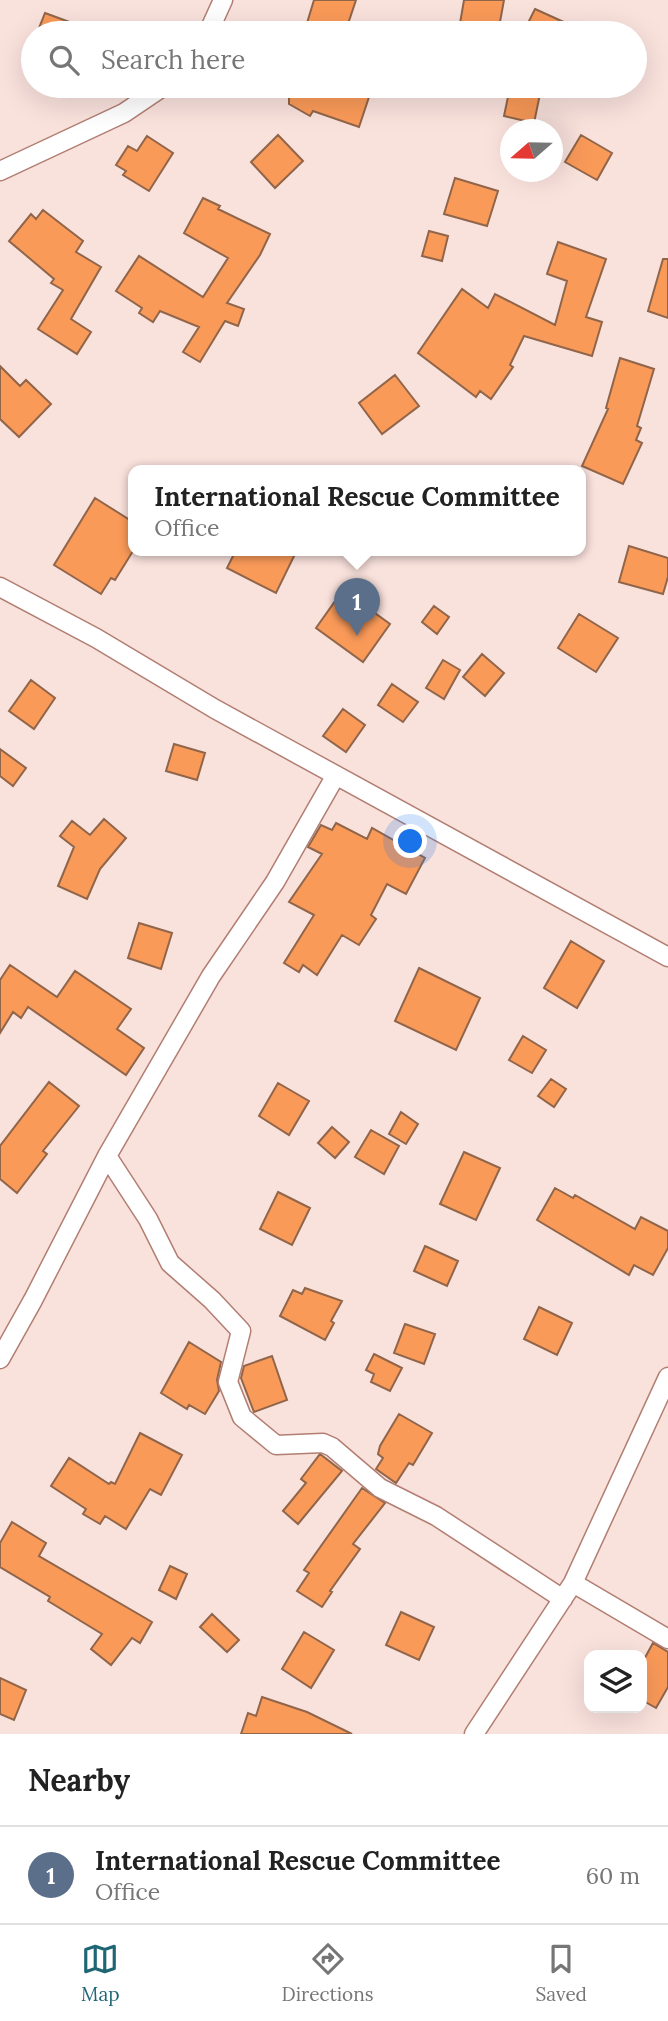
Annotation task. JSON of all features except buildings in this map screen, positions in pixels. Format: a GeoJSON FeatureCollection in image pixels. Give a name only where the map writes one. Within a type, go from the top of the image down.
{"type":"FeatureCollection","features":[{"type":"Feature","properties":{"kind":"street"},"geometry":{"type":"LineString","coordinates":[[213,21],[223,0]]}},
{"type":"Feature","properties":{"kind":"street"},"geometry":{"type":"LineString","coordinates":[[0,171],[124,113],[146,98]]}},
{"type":"Feature","properties":{"kind":"street"},"geometry":{"type":"LineString","coordinates":[[0,587],[96,638],[215,709],[668,957]]}},
{"type":"Feature","properties":{"kind":"street"},"geometry":{"type":"LineString","coordinates":[[0,1359],[107,1156],[211,976],[275,882],[336,775]]}},
{"type":"Feature","properties":{"kind":"street"},"geometry":{"type":"LineString","coordinates":[[107,1156],[148,1219],[170,1263],[212,1300],[241,1331],[228,1382],[242,1417],[276,1446],[323,1443],[332,1447],[380,1488],[436,1516],[563,1599]]}},
{"type":"Feature","properties":{"kind":"street"},"geometry":{"type":"LineString","coordinates":[[474,1734],[573,1583],[668,1377]]}},
{"type":"Feature","properties":{"kind":"street"},"geometry":{"type":"LineString","coordinates":[[573,1583],[668,1639]]}},
{"type":"Feature","properties":{"kind":"place","name":"International Rescue Committee"},"geometry":{"type":"Point","coordinates":[357,636]}}]}
